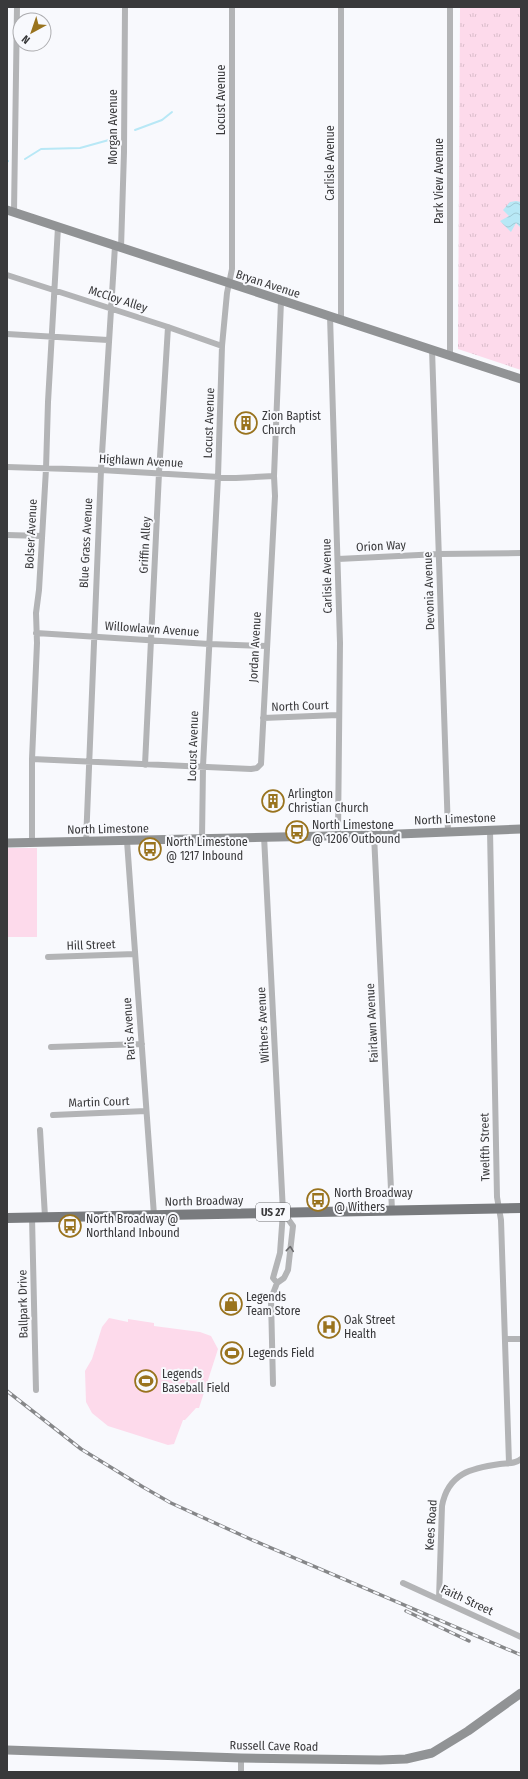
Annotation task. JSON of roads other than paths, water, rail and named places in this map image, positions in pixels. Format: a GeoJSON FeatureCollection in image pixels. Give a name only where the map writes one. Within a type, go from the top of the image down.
{"type":"FeatureCollection","features":[{"type":"Feature","properties":{"kind":"main road","name":"North Broadway"},"geometry":{"type":"LineString","coordinates":[[7,1218],[521,1208]]}},
{"type":"Feature","properties":{"kind":"street"},"geometry":{"type":"LineString","coordinates":[[11,211],[16,7]]}},
{"type":"Feature","properties":{"kind":"street","name":"Morgan Avenue"},"geometry":{"type":"LineString","coordinates":[[118,247],[124,152],[125,7]]}},
{"type":"Feature","properties":{"kind":"street","name":"Locust Avenue"},"geometry":{"type":"LineString","coordinates":[[202,839],[203,766],[218,478],[222,346],[232,248],[232,7]]}},
{"type":"Feature","properties":{"kind":"street","name":"Carlisle Avenue"},"geometry":{"type":"LineString","coordinates":[[341,7],[341,320]]}},
{"type":"Feature","properties":{"kind":"street","name":"Park View Avenue"},"geometry":{"type":"LineString","coordinates":[[450,7],[450,355]]}},
{"type":"Feature","properties":{"kind":"street","name":"Bryan Avenue"},"geometry":{"type":"LineString","coordinates":[[11,211],[521,379]]}},
{"type":"Feature","properties":{"kind":"street","name":"Bolser Avenue"},"geometry":{"type":"LineString","coordinates":[[32,843],[32,759],[36,613],[46,469],[53,290],[58,227]]}},
{"type":"Feature","properties":{"kind":"street","name":"Blue Grass Avenue"},"geometry":{"type":"LineString","coordinates":[[86,842],[93,636],[101,470],[108,340],[118,247]]}},
{"type":"Feature","properties":{"kind":"street","name":"McCloy Alley"},"geometry":{"type":"LineString","coordinates":[[7,275],[111,308],[222,346]]}},
{"type":"Feature","properties":{"kind":"street","name":"Jordan Avenue"},"geometry":{"type":"LineString","coordinates":[[32,759],[89,760],[145,765],[257,768],[261,764],[275,496],[274,476],[282,301]]}},
{"type":"Feature","properties":{"kind":"street","name":"Carlisle Avenue"},"geometry":{"type":"LineString","coordinates":[[330,316],[340,643],[338,716],[338,835]]}},
{"type":"Feature","properties":{"kind":"street","name":"Griffin Alley"},"geometry":{"type":"LineString","coordinates":[[145,765],[159,473],[168,327]]}},
{"type":"Feature","properties":{"kind":"street"},"geometry":{"type":"LineString","coordinates":[[7,334],[108,340]]}},
{"type":"Feature","properties":{"kind":"street","name":"Devonia Avenue"},"geometry":{"type":"LineString","coordinates":[[432,349],[448,832]]}},
{"type":"Feature","properties":{"kind":"street","name":"Highlawn Avenue"},"geometry":{"type":"LineString","coordinates":[[7,467],[159,473],[218,478],[274,476]]}},
{"type":"Feature","properties":{"kind":"street"},"geometry":{"type":"LineString","coordinates":[[7,535],[42,536]]}},
{"type":"Feature","properties":{"kind":"street","name":"Orion Way"},"geometry":{"type":"LineString","coordinates":[[338,559],[439,554],[521,553]]}},
{"type":"Feature","properties":{"kind":"street","name":"Willowlawn Avenue"},"geometry":{"type":"LineString","coordinates":[[36,633],[209,644],[266,646]]}},
{"type":"Feature","properties":{"kind":"street","name":"North Court"},"geometry":{"type":"LineString","coordinates":[[264,718],[338,716]]}},
{"type":"Feature","properties":{"kind":"street","name":"North Limestone"},"geometry":{"type":"LineString","coordinates":[[7,843],[202,839],[264,836],[374,835],[521,829]]}},
{"type":"Feature","properties":{"kind":"street","name":"Twelfth Street"},"geometry":{"type":"LineString","coordinates":[[490,830],[497,1197],[500,1208],[509,1463]]}},
{"type":"Feature","properties":{"kind":"street","name":"Fairlawn Avenue"},"geometry":{"type":"LineString","coordinates":[[374,835],[392,1210]]}},
{"type":"Feature","properties":{"kind":"street","name":"Withers Avenue"},"geometry":{"type":"LineString","coordinates":[[264,836],[283,1212],[279,1258],[273,1278],[277,1284]]}},
{"type":"Feature","properties":{"kind":"street","name":"Paris Avenue"},"geometry":{"type":"LineString","coordinates":[[127,841],[154,1215]]}},
{"type":"Feature","properties":{"kind":"street","name":"Hill Street"},"geometry":{"type":"LineString","coordinates":[[48,957],[135,954]]}},
{"type":"Feature","properties":{"kind":"street"},"geometry":{"type":"LineString","coordinates":[[51,1047],[142,1044]]}},
{"type":"Feature","properties":{"kind":"street","name":"Martin Court"},"geometry":{"type":"LineString","coordinates":[[53,1115],[146,1111]]}},
{"type":"Feature","properties":{"kind":"street"},"geometry":{"type":"LineString","coordinates":[[40,1130],[45,1217]]}},
{"type":"Feature","properties":{"kind":"street"},"geometry":{"type":"LineString","coordinates":[[273,1384],[271,1298],[277,1284],[284,1278],[288,1270],[293,1226],[283,1212]]}},
{"type":"Feature","properties":{"kind":"street","name":"Ballpark Drive"},"geometry":{"type":"LineString","coordinates":[[32,1217],[36,1390]]}},
{"type":"Feature","properties":{"kind":"street"},"geometry":{"type":"LineString","coordinates":[[505,1339],[521,1339]]}},
{"type":"Feature","properties":{"kind":"street","name":"Kees Road"},"geometry":{"type":"LineString","coordinates":[[439,1599],[442,1506],[446,1492],[454,1480],[469,1470],[478,1467],[515,1462],[521,1458]]}},
{"type":"Feature","properties":{"kind":"street","name":"Faith Street"},"geometry":{"type":"LineString","coordinates":[[404,1583],[521,1637]]}},
{"type":"Feature","properties":{"kind":"street","name":"Russell Cave Road"},"geometry":{"type":"LineString","coordinates":[[7,1750],[241,1758],[380,1760],[418,1757],[432,1753],[521,1693]]}},
{"type":"Feature","properties":{"kind":"street"},"geometry":{"type":"LineString","coordinates":[[241,1758],[241,1772]]}},
{"type":"Feature","properties":{"kind":"water"},"geometry":{"type":"Polygon","coordinates":[[[510,202],[521,202],[521,228],[516,223],[511,232],[500,221],[509,216],[503,210],[510,202]]]}},
{"type":"Feature","properties":{"kind":"waterway"},"geometry":{"type":"LineString","coordinates":[[135,130],[162,120],[172,112]]}},
{"type":"Feature","properties":{"kind":"waterway"},"geometry":{"type":"LineString","coordinates":[[25,159],[41,149],[80,148],[116,138]]}},
{"type":"Feature","properties":{"kind":"railway"},"geometry":{"type":"LineString","coordinates":[[7,1391],[81,1449],[171,1503],[250,1539],[521,1655]]}},
{"type":"Feature","properties":{"kind":"railway"},"geometry":{"type":"LineString","coordinates":[[406,1611],[469,1641]]}},
{"type":"Feature","properties":{"kind":"place","name":"Zion Baptist Church"},"geometry":{"type":"Point","coordinates":[246,423]}},
{"type":"Feature","properties":{"kind":"place","name":"Arlington Christian Church"},"geometry":{"type":"Point","coordinates":[273,801]}},
{"type":"Feature","properties":{"kind":"place","name":"North Limestone @ 1206 Outbound"},"geometry":{"type":"Point","coordinates":[297,832]}},
{"type":"Feature","properties":{"kind":"place","name":"North Limestone @ 1217 Inbound"},"geometry":{"type":"Point","coordinates":[150,849]}},
{"type":"Feature","properties":{"kind":"place","name":"North Broadway @ Withers"},"geometry":{"type":"Point","coordinates":[318,1200]}},
{"type":"Feature","properties":{"kind":"place","name":"North Broadway @ Northland Inbound"},"geometry":{"type":"Point","coordinates":[70,1226]}},
{"type":"Feature","properties":{"kind":"place","name":"Legends Team Store"},"geometry":{"type":"Point","coordinates":[231,1304]}},
{"type":"Feature","properties":{"kind":"place","name":"Oak Street Health"},"geometry":{"type":"Point","coordinates":[329,1327]}},
{"type":"Feature","properties":{"kind":"place","name":"Legends Field"},"geometry":{"type":"Point","coordinates":[232,1353]}},
{"type":"Feature","properties":{"kind":"place","name":"Legends Baseball Field"},"geometry":{"type":"Point","coordinates":[146,1381]}}]}
